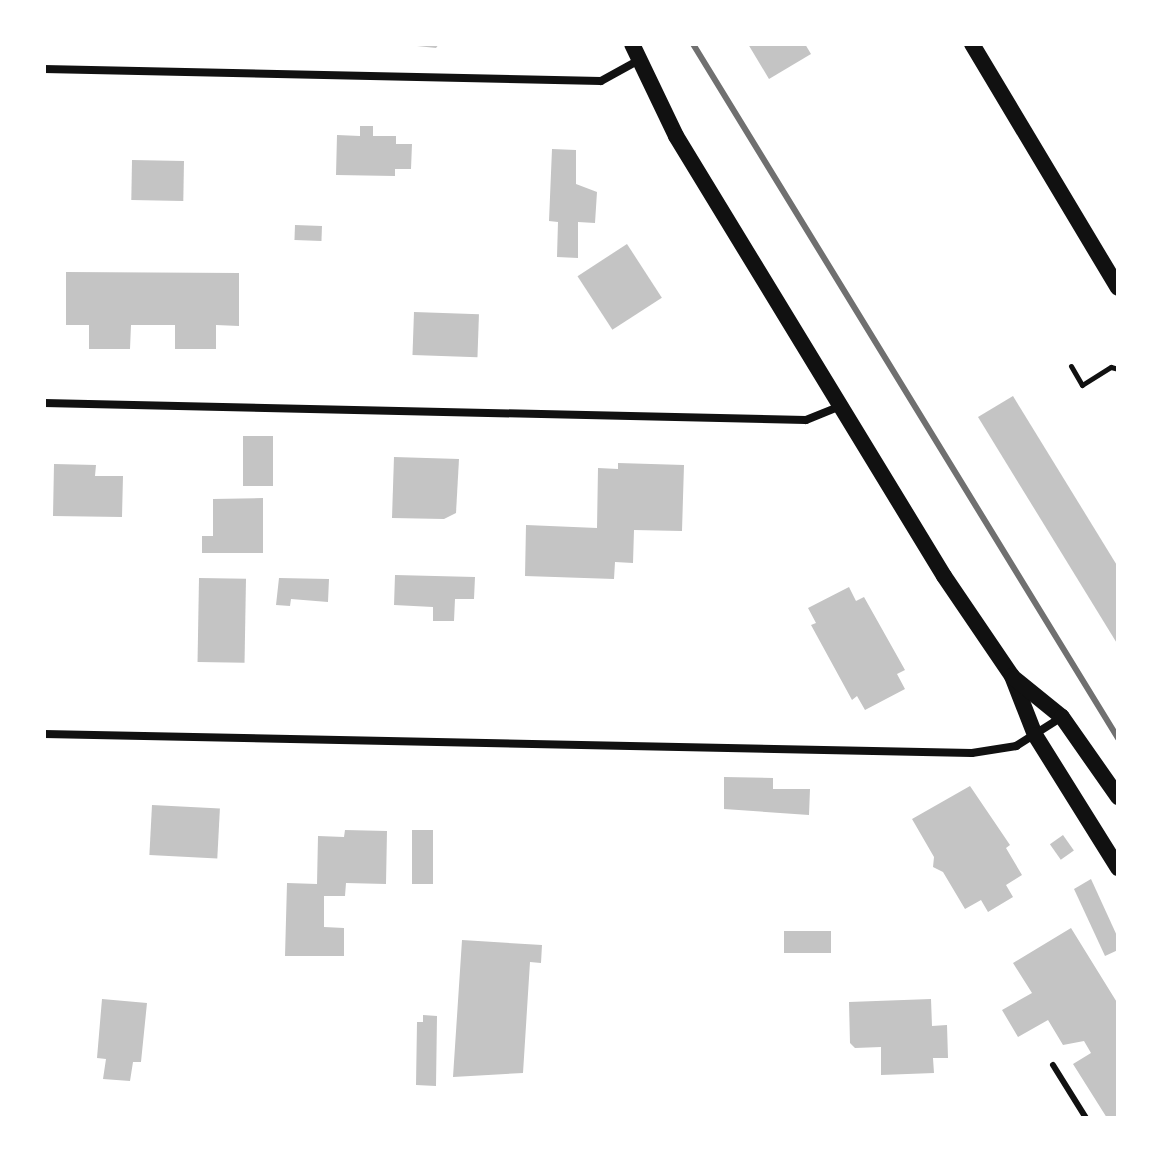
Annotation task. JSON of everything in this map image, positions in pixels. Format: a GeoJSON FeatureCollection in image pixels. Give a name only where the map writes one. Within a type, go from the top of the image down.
{"type":"FeatureCollection","features":[{"type":"Feature","properties":{"kind":"main road"},"geometry":{"type":"LineString","coordinates":[[632,44],[676,136],[840,406],[1012,676],[1035,735],[1118,868]]}},
{"type":"Feature","properties":{"kind":"main road"},"geometry":{"type":"LineString","coordinates":[[972,44],[1118,288]]}},
{"type":"Feature","properties":{"kind":"main road"},"geometry":{"type":"LineString","coordinates":[[1012,676],[1062,717],[1118,797]]}},
{"type":"Feature","properties":{"kind":"street"},"geometry":{"type":"LineString","coordinates":[[44,69],[601,81],[639,60]]}},
{"type":"Feature","properties":{"kind":"street"},"geometry":{"type":"LineString","coordinates":[[44,403],[806,420],[840,406]]}},
{"type":"Feature","properties":{"kind":"street"},"geometry":{"type":"LineString","coordinates":[[44,734],[972,753],[1016,746],[1062,717]]}},
{"type":"Feature","properties":{"kind":"lane"},"geometry":{"type":"LineString","coordinates":[[1053,1065],[1086,1118]]}},
{"type":"Feature","properties":{"kind":"path"},"geometry":{"type":"LineString","coordinates":[[1071,366],[1082,385],[1111,367],[1118,369]]}},
{"type":"Feature","properties":{"kind":"building"},"geometry":{"type":"Polygon","coordinates":[[[398,44],[439,44],[436,48],[398,44]]]}},
{"type":"Feature","properties":{"kind":"building"},"geometry":{"type":"Polygon","coordinates":[[[748,44],[805,44],[811,54],[769,79],[748,44]]]}},
{"type":"Feature","properties":{"kind":"building"},"geometry":{"type":"Polygon","coordinates":[[[360,126],[373,126],[373,136],[396,136],[396,144],[412,144],[411,169],[395,169],[395,176],[336,175],[337,135],[360,136],[360,126]]]}},
{"type":"Feature","properties":{"kind":"building"},"geometry":{"type":"Polygon","coordinates":[[[552,149],[576,150],[576,184],[597,192],[595,223],[578,222],[578,258],[557,257],[558,222],[549,221],[552,149]]]}},
{"type":"Feature","properties":{"kind":"building"},"geometry":{"type":"Polygon","coordinates":[[[132,160],[184,161],[183,201],[131,200],[132,160]]]}},
{"type":"Feature","properties":{"kind":"building"},"geometry":{"type":"Polygon","coordinates":[[[295,225],[322,226],[321,241],[294,240],[295,225]]]}},
{"type":"Feature","properties":{"kind":"building"},"geometry":{"type":"Polygon","coordinates":[[[627,244],[662,298],[612,330],[578,276],[627,244]]]}},
{"type":"Feature","properties":{"kind":"building"},"geometry":{"type":"Polygon","coordinates":[[[66,272],[239,273],[239,326],[216,325],[216,349],[175,349],[175,325],[131,325],[130,349],[89,349],[89,325],[66,325],[66,272]]]}},
{"type":"Feature","properties":{"kind":"building"},"geometry":{"type":"Polygon","coordinates":[[[414,312],[479,314],[477,357],[412,355],[414,312]]]}},
{"type":"Feature","properties":{"kind":"building"},"geometry":{"type":"Polygon","coordinates":[[[1013,396],[1118,567],[1118,645],[978,417],[1013,396]]]}},
{"type":"Feature","properties":{"kind":"building"},"geometry":{"type":"Polygon","coordinates":[[[243,436],[273,436],[273,486],[243,486],[243,436]]]}},
{"type":"Feature","properties":{"kind":"building"},"geometry":{"type":"Polygon","coordinates":[[[394,457],[459,459],[456,513],[444,519],[392,518],[394,457]]]}},
{"type":"Feature","properties":{"kind":"building"},"geometry":{"type":"Polygon","coordinates":[[[618,463],[684,465],[682,531],[634,530],[633,563],[615,562],[614,579],[525,576],[526,525],[597,528],[598,468],[618,469],[618,463]]]}},
{"type":"Feature","properties":{"kind":"building"},"geometry":{"type":"Polygon","coordinates":[[[54,464],[96,465],[95,476],[123,476],[122,517],[53,516],[54,464]]]}},
{"type":"Feature","properties":{"kind":"building"},"geometry":{"type":"Polygon","coordinates":[[[263,498],[263,553],[202,553],[202,536],[213,536],[213,499],[263,498]]]}},
{"type":"Feature","properties":{"kind":"building"},"geometry":{"type":"Polygon","coordinates":[[[395,575],[475,577],[474,599],[455,599],[454,621],[433,621],[433,607],[394,605],[395,575]]]}},
{"type":"Feature","properties":{"kind":"building"},"geometry":{"type":"Polygon","coordinates":[[[199,578],[246,579],[245,663],[198,662],[199,578]]]}},
{"type":"Feature","properties":{"kind":"building"},"geometry":{"type":"Polygon","coordinates":[[[279,578],[329,579],[328,602],[291,599],[290,606],[276,605],[279,578]]]}},
{"type":"Feature","properties":{"kind":"building"},"geometry":{"type":"Polygon","coordinates":[[[849,587],[856,601],[864,597],[905,670],[897,674],[905,689],[865,710],[857,696],[852,700],[811,625],[816,623],[808,608],[849,587]]]}},
{"type":"Feature","properties":{"kind":"building"},"geometry":{"type":"Polygon","coordinates":[[[724,777],[773,778],[773,789],[810,789],[809,815],[724,809],[724,777]]]}},
{"type":"Feature","properties":{"kind":"building"},"geometry":{"type":"Polygon","coordinates":[[[970,786],[1010,845],[1006,848],[1022,875],[1006,885],[1013,897],[988,912],[981,900],[965,909],[943,872],[933,867],[934,857],[912,819],[970,786]]]}},
{"type":"Feature","properties":{"kind":"building"},"geometry":{"type":"Polygon","coordinates":[[[152,805],[220,809],[217,858],[149,855],[152,805]]]}},
{"type":"Feature","properties":{"kind":"building"},"geometry":{"type":"Polygon","coordinates":[[[345,830],[387,831],[386,884],[346,883],[345,896],[324,896],[324,927],[344,928],[344,956],[285,956],[287,883],[317,884],[318,836],[344,837],[345,830]]]}},
{"type":"Feature","properties":{"kind":"building"},"geometry":{"type":"Polygon","coordinates":[[[412,830],[433,830],[433,884],[412,884],[412,830]]]}},
{"type":"Feature","properties":{"kind":"building"},"geometry":{"type":"Polygon","coordinates":[[[1063,835],[1074,851],[1061,860],[1050,844],[1063,835]]]}},
{"type":"Feature","properties":{"kind":"building"},"geometry":{"type":"Polygon","coordinates":[[[1091,879],[1118,938],[1118,950],[1105,956],[1074,889],[1091,879]]]}},
{"type":"Feature","properties":{"kind":"building"},"geometry":{"type":"Polygon","coordinates":[[[1071,928],[1118,1004],[1118,1118],[1107,1118],[1073,1064],[1091,1053],[1084,1041],[1063,1045],[1048,1020],[1018,1037],[1002,1010],[1032,993],[1013,963],[1071,928]]]}},
{"type":"Feature","properties":{"kind":"building"},"geometry":{"type":"Polygon","coordinates":[[[784,931],[831,931],[831,953],[784,953],[784,931]]]}},
{"type":"Feature","properties":{"kind":"building"},"geometry":{"type":"Polygon","coordinates":[[[462,940],[542,945],[541,963],[530,962],[523,1073],[453,1077],[462,940]]]}},
{"type":"Feature","properties":{"kind":"building"},"geometry":{"type":"Polygon","coordinates":[[[102,999],[147,1003],[141,1062],[133,1062],[130,1081],[103,1079],[106,1059],[97,1058],[102,999]]]}},
{"type":"Feature","properties":{"kind":"building"},"geometry":{"type":"Polygon","coordinates":[[[931,999],[932,1026],[947,1025],[948,1058],[933,1058],[934,1073],[881,1075],[881,1047],[855,1048],[850,1043],[849,1002],[931,999]]]}},
{"type":"Feature","properties":{"kind":"building"},"geometry":{"type":"Polygon","coordinates":[[[423,1015],[437,1016],[436,1086],[416,1085],[417,1022],[423,1022],[423,1015]]]}},
{"type":"Feature","properties":{"kind":"railway"},"geometry":{"type":"LineString","coordinates":[[693,44],[1118,738]]}}]}
